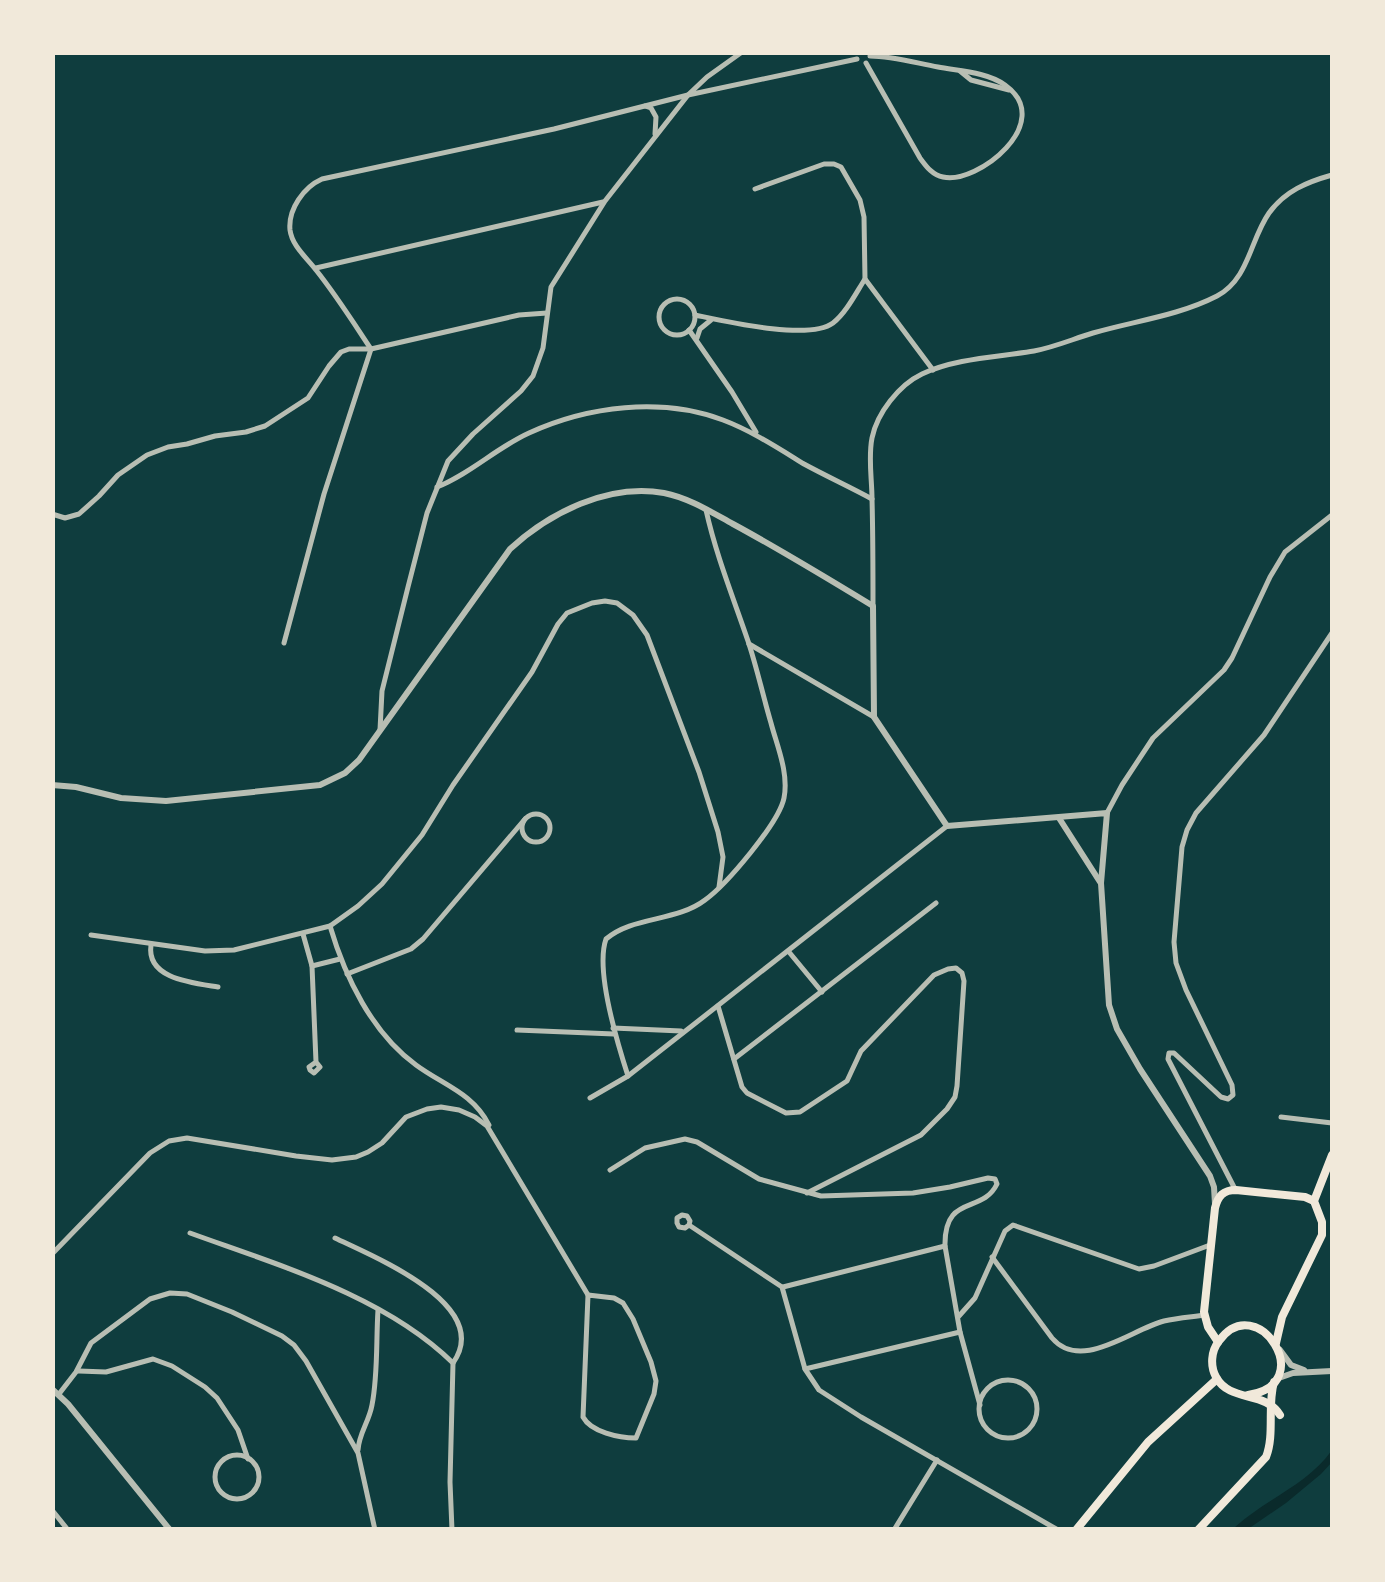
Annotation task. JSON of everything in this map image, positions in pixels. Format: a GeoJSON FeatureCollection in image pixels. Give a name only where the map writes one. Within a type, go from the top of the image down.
{"type":"FeatureCollection","features":[{"type":"Feature","properties":{"kind":"main road"},"geometry":{"type":"LineString","coordinates":[[1198,1530],[1266,1457],[1270,1403],[1280,1366],[1280,1324],[1322,1235],[1314,1201],[1332,1155]]}},
{"type":"Feature","properties":{"kind":"main road"},"geometry":{"type":"LineString","coordinates":[[1218,1342],[1204,1316],[1215,1208],[1222,1194],[1234,1190],[1314,1201]]}},
{"type":"Feature","properties":{"kind":"main road"},"geometry":{"type":"LineString","coordinates":[[1277,1345],[1268,1334],[1250,1326],[1232,1330],[1218,1342],[1212,1360],[1217,1378],[1230,1391],[1270,1403],[1280,1415]]}},
{"type":"Feature","properties":{"kind":"main road"},"geometry":{"type":"LineString","coordinates":[[1076,1530],[1148,1442],[1217,1378]]}},
{"type":"Feature","properties":{"kind":"main road"},"geometry":{"type":"LineString","coordinates":[[1248,1396],[1265,1390],[1275,1380]]}},
{"type":"Feature","properties":{"kind":"street"},"geometry":{"type":"LineString","coordinates":[[380,733],[382,690],[427,513],[448,460],[533,376],[544,348],[548,297],[555,277],[606,201],[688,94],[742,52]]}},
{"type":"Feature","properties":{"kind":"street"},"geometry":{"type":"LineString","coordinates":[[371,348],[316,268],[299,250],[290,231],[298,203],[311,184],[858,56],[862,63],[868,57]]}},
{"type":"Feature","properties":{"kind":"street"},"geometry":{"type":"LineString","coordinates":[[868,57],[994,79],[1019,100],[1021,126],[1014,139],[976,169],[944,178],[931,172],[920,158],[868,57]]}},
{"type":"Feature","properties":{"kind":"street"},"geometry":{"type":"LineString","coordinates":[[643,106],[655,114],[655,137]]}},
{"type":"Feature","properties":{"kind":"street"},"geometry":{"type":"LineString","coordinates":[[755,189],[824,164],[842,167],[862,209],[865,279],[933,370]]}},
{"type":"Feature","properties":{"kind":"street"},"geometry":{"type":"LineString","coordinates":[[874,718],[871,444],[882,413],[896,394],[912,380],[933,370],[1058,346],[1218,296],[1245,266],[1263,223],[1278,203],[1306,183],[1332,175]]}},
{"type":"Feature","properties":{"kind":"street"},"geometry":{"type":"LineString","coordinates":[[316,268],[606,201]]}},
{"type":"Feature","properties":{"kind":"street"},"geometry":{"type":"LineString","coordinates":[[695,316],[794,330],[823,328],[840,315],[865,279]]}},
{"type":"Feature","properties":{"kind":"street"},"geometry":{"type":"LineString","coordinates":[[678,298],[690,304],[695,316],[694,324],[680,335],[668,333],[661,326],[659,312],[666,302],[678,298]]}},
{"type":"Feature","properties":{"kind":"street"},"geometry":{"type":"LineString","coordinates":[[52,514],[65,518],[78,514],[140,458],[264,426],[308,398],[334,359],[345,350],[371,348],[519,315],[547,313]]}},
{"type":"Feature","properties":{"kind":"street"},"geometry":{"type":"LineString","coordinates":[[700,345],[700,328],[714,320]]}},
{"type":"Feature","properties":{"kind":"street"},"geometry":{"type":"LineString","coordinates":[[689,330],[757,435]]}},
{"type":"Feature","properties":{"kind":"street"},"geometry":{"type":"LineString","coordinates":[[284,643],[324,494],[371,348]]}},
{"type":"Feature","properties":{"kind":"street"},"geometry":{"type":"LineString","coordinates":[[437,486],[450,482],[528,433],[571,416],[644,407],[693,412],[721,420],[757,435],[872,499]]}},
{"type":"Feature","properties":{"kind":"street"},"geometry":{"type":"LineString","coordinates":[[52,785],[144,802],[166,802],[306,788],[345,773],[380,733],[510,549],[536,526],[569,508],[633,492],[671,494],[706,510],[873,606]]}},
{"type":"Feature","properties":{"kind":"street"},"geometry":{"type":"LineString","coordinates":[[628,1076],[614,1031],[602,957],[606,939],[622,928],[705,901],[774,820],[785,791],[783,768],[749,644],[706,510]]}},
{"type":"Feature","properties":{"kind":"street"},"geometry":{"type":"LineString","coordinates":[[1215,1208],[1214,1183],[1140,1069],[1114,1019],[1106,990],[1101,883],[1107,814],[1152,738],[1224,670],[1285,552],[1332,515]]}},
{"type":"Feature","properties":{"kind":"street"},"geometry":{"type":"LineString","coordinates":[[91,935],[206,952],[234,950],[330,926],[370,896],[405,857],[532,672],[564,617],[579,607],[600,601],[626,607],[647,636],[699,772],[720,841],[723,863],[719,887]]}},
{"type":"Feature","properties":{"kind":"street"},"geometry":{"type":"LineString","coordinates":[[1234,1190],[1168,1054],[1179,1056],[1221,1097],[1233,1094],[1232,1084],[1176,963],[1174,942],[1182,846],[1196,813],[1264,735],[1332,633]]}},
{"type":"Feature","properties":{"kind":"street"},"geometry":{"type":"LineString","coordinates":[[749,644],[874,718],[947,826]]}},
{"type":"Feature","properties":{"kind":"street"},"geometry":{"type":"LineString","coordinates":[[347,974],[411,949],[423,940],[526,819],[533,814],[545,817],[549,825],[546,836],[537,841],[526,837],[522,827],[526,819]]}},
{"type":"Feature","properties":{"kind":"street"},"geometry":{"type":"LineString","coordinates":[[590,1098],[628,1076],[947,826],[1107,814]]}},
{"type":"Feature","properties":{"kind":"street"},"geometry":{"type":"LineString","coordinates":[[1059,818],[1101,883]]}},
{"type":"Feature","properties":{"kind":"street"},"geometry":{"type":"LineString","coordinates":[[734,1059],[936,903]]}},
{"type":"Feature","properties":{"kind":"street"},"geometry":{"type":"LineString","coordinates":[[330,926],[347,974],[374,1020],[403,1054],[481,1110],[497,1141]]}},
{"type":"Feature","properties":{"kind":"street"},"geometry":{"type":"LineString","coordinates":[[303,934],[312,966],[316,1062]]}},
{"type":"Feature","properties":{"kind":"street"},"geometry":{"type":"LineString","coordinates":[[151,944],[152,959],[166,974],[218,988]]}},
{"type":"Feature","properties":{"kind":"street"},"geometry":{"type":"LineString","coordinates":[[789,951],[822,992]]}},
{"type":"Feature","properties":{"kind":"street"},"geometry":{"type":"LineString","coordinates":[[312,966],[340,958]]}},
{"type":"Feature","properties":{"kind":"street"},"geometry":{"type":"LineString","coordinates":[[718,1006],[740,1082],[748,1093],[786,1113],[800,1112],[848,1082],[861,1051],[934,976],[948,968],[962,973],[958,1078],[952,1102],[921,1135],[807,1193]]}},
{"type":"Feature","properties":{"kind":"street"},"geometry":{"type":"LineString","coordinates":[[517,1030],[684,1031]]}},
{"type":"Feature","properties":{"kind":"street"},"geometry":{"type":"LineString","coordinates":[[466,1112],[472,1109],[468,1098]]}},
{"type":"Feature","properties":{"kind":"street"},"geometry":{"type":"LineString","coordinates":[[52,1254],[146,1157],[173,1140],[188,1138],[338,1160],[373,1149],[404,1119],[442,1108],[466,1112],[487,1126],[588,1294],[582,1416],[590,1426],[636,1438],[652,1401],[656,1381],[653,1369],[623,1302],[588,1294]]}},
{"type":"Feature","properties":{"kind":"street"},"geometry":{"type":"LineString","coordinates":[[1280,1117],[1332,1123]]}},
{"type":"Feature","properties":{"kind":"street"},"geometry":{"type":"LineString","coordinates":[[610,1170],[652,1146],[688,1140],[698,1142],[759,1179],[834,1197],[913,1193],[991,1177],[996,1180],[991,1193],[951,1216],[946,1227],[945,1246],[960,1332],[980,1416],[987,1429],[1006,1438],[1016,1437],[1026,1432],[1037,1412],[1031,1392],[1013,1381],[994,1384],[980,1405]]}},
{"type":"Feature","properties":{"kind":"street"},"geometry":{"type":"LineString","coordinates":[[1206,1170],[1234,1190]]}},
{"type":"Feature","properties":{"kind":"street"},"geometry":{"type":"LineString","coordinates":[[690,1225],[782,1287],[804,1369],[819,1390],[1058,1530]]}},
{"type":"Feature","properties":{"kind":"street"},"geometry":{"type":"LineString","coordinates":[[958,1318],[976,1298],[992,1257],[1013,1225],[1140,1268],[1210,1245]]}},
{"type":"Feature","properties":{"kind":"street"},"geometry":{"type":"LineString","coordinates":[[190,1233],[321,1281],[410,1328],[453,1364]]}},
{"type":"Feature","properties":{"kind":"street"},"geometry":{"type":"LineString","coordinates":[[336,1238],[414,1279],[452,1312],[460,1326],[462,1343],[453,1364],[452,1530]]}},
{"type":"Feature","properties":{"kind":"street"},"geometry":{"type":"LineString","coordinates":[[782,1287],[945,1246]]}},
{"type":"Feature","properties":{"kind":"street"},"geometry":{"type":"LineString","coordinates":[[992,1257],[1052,1338],[1070,1352],[1090,1350],[1162,1321],[1204,1316]]}},
{"type":"Feature","properties":{"kind":"street"},"geometry":{"type":"LineString","coordinates":[[170,1530],[56,1391],[76,1372],[92,1343],[143,1302],[164,1294],[187,1294],[270,1329],[294,1345],[358,1453]]}},
{"type":"Feature","properties":{"kind":"street"},"geometry":{"type":"LineString","coordinates":[[375,1530],[358,1453],[359,1438],[374,1396],[378,1310]]}},
{"type":"Feature","properties":{"kind":"street"},"geometry":{"type":"LineString","coordinates":[[804,1369],[960,1332]]}},
{"type":"Feature","properties":{"kind":"street"},"geometry":{"type":"LineString","coordinates":[[1277,1345],[1291,1365],[1315,1372]]}},
{"type":"Feature","properties":{"kind":"street"},"geometry":{"type":"LineString","coordinates":[[84,1356],[84,1364],[93,1371]]}},
{"type":"Feature","properties":{"kind":"street"},"geometry":{"type":"LineString","coordinates":[[76,1372],[106,1372],[153,1359],[180,1370],[217,1398],[256,1467],[258,1482],[254,1492],[241,1499],[222,1494],[215,1478],[218,1466],[231,1456],[248,1458]]}},
{"type":"Feature","properties":{"kind":"street"},"geometry":{"type":"LineString","coordinates":[[1275,1380],[1289,1374],[1332,1371]]}},
{"type":"Feature","properties":{"kind":"street"},"geometry":{"type":"LineString","coordinates":[[894,1530],[937,1460]]}},
{"type":"Feature","properties":{"kind":"street"},"geometry":{"type":"LineString","coordinates":[[52,1510],[68,1530]]}},
{"type":"Feature","properties":{"kind":"street"},"geometry":{"type":"LineString","coordinates":[[900,1521],[903,1530]]}},
{"type":"Feature","properties":{"kind":"water"},"geometry":{"type":"Polygon","coordinates":[[[1332,1450],[1332,1462],[1286,1503],[1248,1529],[1233,1529],[1311,1473],[1332,1450]]]}}]}
